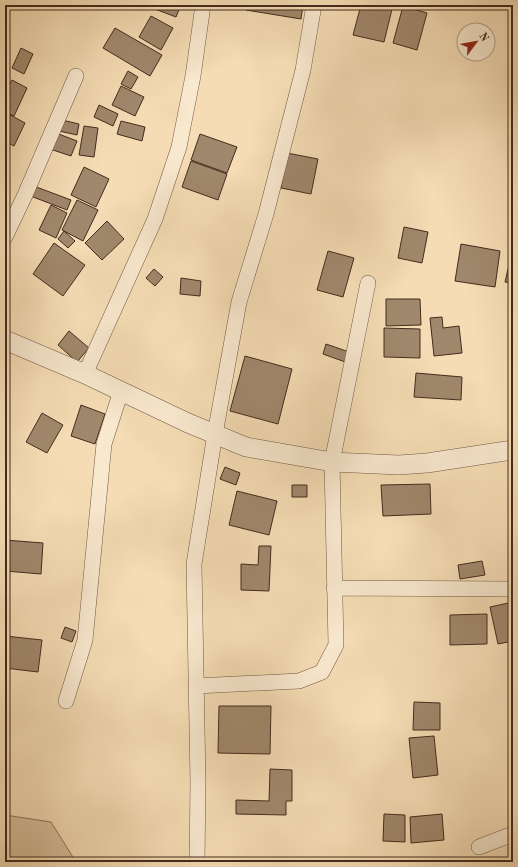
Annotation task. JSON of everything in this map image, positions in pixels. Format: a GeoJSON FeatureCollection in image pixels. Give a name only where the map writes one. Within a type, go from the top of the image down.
{"type":"FeatureCollection","features":[{"type":"Feature","properties":{"kind":"street"},"geometry":{"type":"LineString","coordinates":[[85,374],[155,219],[179,147],[193,76],[203,5]]}},
{"type":"Feature","properties":{"kind":"street"},"geometry":{"type":"LineString","coordinates":[[198,862],[194,564],[215,434],[239,302],[266,214],[303,70],[314,5]]}},
{"type":"Feature","properties":{"kind":"street"},"geometry":{"type":"LineString","coordinates":[[5,237],[76,76]]}},
{"type":"Feature","properties":{"kind":"street"},"geometry":{"type":"LineString","coordinates":[[196,686],[299,681],[322,672],[336,645],[332,462],[368,283]]}},
{"type":"Feature","properties":{"kind":"street"},"geometry":{"type":"LineString","coordinates":[[5,340],[85,374],[188,423],[246,447],[332,462],[398,465],[420,464],[513,450]]}},
{"type":"Feature","properties":{"kind":"street"},"geometry":{"type":"LineString","coordinates":[[66,701],[85,640],[104,444],[121,391]]}},
{"type":"Feature","properties":{"kind":"street"},"geometry":{"type":"LineString","coordinates":[[334,588],[513,589]]}},
{"type":"Feature","properties":{"kind":"street"},"geometry":{"type":"LineString","coordinates":[[479,847],[513,834]]}},
{"type":"Feature","properties":{"kind":"shaded area"},"geometry":{"type":"Polygon","coordinates":[[[5,815],[51,822],[76,862],[5,862],[5,815]]]}},
{"type":"Feature","properties":{"kind":"building"},"geometry":{"type":"Polygon","coordinates":[[[147,5],[181,5],[176,17],[147,5]]]}},
{"type":"Feature","properties":{"kind":"building"},"geometry":{"type":"Polygon","coordinates":[[[247,5],[303,5],[301,19],[246,10],[247,5]]]}},
{"type":"Feature","properties":{"kind":"building"},"geometry":{"type":"Polygon","coordinates":[[[361,5],[393,5],[384,42],[353,35],[361,5]]]}},
{"type":"Feature","properties":{"kind":"building"},"geometry":{"type":"Polygon","coordinates":[[[403,6],[427,13],[417,50],[393,43],[403,6]]]}},
{"type":"Feature","properties":{"kind":"building"},"geometry":{"type":"Polygon","coordinates":[[[151,16],[173,28],[161,50],[139,37],[151,16]]]}},
{"type":"Feature","properties":{"kind":"building"},"geometry":{"type":"Polygon","coordinates":[[[115,28],[162,55],[150,76],[103,48],[115,28]]]}},
{"type":"Feature","properties":{"kind":"building"},"geometry":{"type":"Polygon","coordinates":[[[21,48],[33,54],[24,74],[12,68],[21,48]]]}},
{"type":"Feature","properties":{"kind":"building"},"geometry":{"type":"Polygon","coordinates":[[[128,71],[138,77],[131,89],[121,84],[128,71]]]}},
{"type":"Feature","properties":{"kind":"building"},"geometry":{"type":"Polygon","coordinates":[[[12,80],[27,88],[14,116],[5,112],[5,94],[12,80]]]}},
{"type":"Feature","properties":{"kind":"building"},"geometry":{"type":"Polygon","coordinates":[[[121,86],[144,97],[135,116],[112,105],[121,86]]]}},
{"type":"Feature","properties":{"kind":"building"},"geometry":{"type":"Polygon","coordinates":[[[99,105],[118,114],[113,126],[94,117],[99,105]]]}},
{"type":"Feature","properties":{"kind":"building"},"geometry":{"type":"Polygon","coordinates":[[[5,112],[25,123],[14,146],[5,141],[5,112]]]}},
{"type":"Feature","properties":{"kind":"building"},"geometry":{"type":"Polygon","coordinates":[[[62,120],[79,124],[77,135],[59,131],[62,120]]]}},
{"type":"Feature","properties":{"kind":"building"},"geometry":{"type":"Polygon","coordinates":[[[121,121],[145,127],[142,141],[117,134],[121,121]]]}},
{"type":"Feature","properties":{"kind":"building"},"geometry":{"type":"Polygon","coordinates":[[[84,126],[98,128],[94,157],[79,155],[84,126]]]}},
{"type":"Feature","properties":{"kind":"building"},"geometry":{"type":"Polygon","coordinates":[[[56,133],[77,141],[71,156],[50,149],[56,133]]]}},
{"type":"Feature","properties":{"kind":"building"},"geometry":{"type":"Polygon","coordinates":[[[200,134],[237,147],[227,173],[191,160],[200,134]]]}},
{"type":"Feature","properties":{"kind":"building"},"geometry":{"type":"Polygon","coordinates":[[[287,153],[318,159],[311,194],[281,188],[287,153]]]}},
{"type":"Feature","properties":{"kind":"building"},"geometry":{"type":"Polygon","coordinates":[[[191,161],[227,174],[218,200],[182,187],[191,161]]]}},
{"type":"Feature","properties":{"kind":"building"},"geometry":{"type":"Polygon","coordinates":[[[84,167],[109,179],[96,207],[71,195],[84,167]]]}},
{"type":"Feature","properties":{"kind":"building"},"geometry":{"type":"Polygon","coordinates":[[[31,185],[71,200],[67,210],[28,195],[31,185]]]}},
{"type":"Feature","properties":{"kind":"building"},"geometry":{"type":"Polygon","coordinates":[[[77,200],[98,210],[83,241],[62,230],[77,200]]]}},
{"type":"Feature","properties":{"kind":"building"},"geometry":{"type":"Polygon","coordinates":[[[51,205],[67,213],[56,238],[39,230],[51,205]]]}},
{"type":"Feature","properties":{"kind":"building"},"geometry":{"type":"Polygon","coordinates":[[[107,221],[124,239],[102,260],[85,243],[107,221]]]}},
{"type":"Feature","properties":{"kind":"building"},"geometry":{"type":"Polygon","coordinates":[[[404,227],[428,232],[422,263],[398,258],[404,227]]]}},
{"type":"Feature","properties":{"kind":"building"},"geometry":{"type":"Polygon","coordinates":[[[64,231],[75,241],[68,248],[58,239],[64,231]]]}},
{"type":"Feature","properties":{"kind":"building"},"geometry":{"type":"Polygon","coordinates":[[[54,243],[85,265],[63,296],[33,274],[54,243]]]}},
{"type":"Feature","properties":{"kind":"building"},"geometry":{"type":"Polygon","coordinates":[[[461,244],[500,251],[495,287],[455,281],[461,244]]]}},
{"type":"Feature","properties":{"kind":"building"},"geometry":{"type":"Polygon","coordinates":[[[328,251],[354,258],[343,297],[317,290],[328,251]]]}},
{"type":"Feature","properties":{"kind":"building"},"geometry":{"type":"Polygon","coordinates":[[[154,269],[163,277],[155,286],[146,278],[154,269]]]}},
{"type":"Feature","properties":{"kind":"building"},"geometry":{"type":"Polygon","coordinates":[[[508,269],[513,270],[513,283],[505,282],[508,269]]]}},
{"type":"Feature","properties":{"kind":"building"},"geometry":{"type":"Polygon","coordinates":[[[181,278],[201,281],[200,296],[180,294],[181,278]]]}},
{"type":"Feature","properties":{"kind":"building"},"geometry":{"type":"Polygon","coordinates":[[[386,299],[420,299],[421,325],[386,326],[386,299]]]}},
{"type":"Feature","properties":{"kind":"building"},"geometry":{"type":"Polygon","coordinates":[[[442,317],[443,328],[459,326],[462,353],[434,356],[430,318],[442,317]]]}},
{"type":"Feature","properties":{"kind":"building"},"geometry":{"type":"Polygon","coordinates":[[[384,328],[420,329],[420,358],[384,357],[384,328]]]}},
{"type":"Feature","properties":{"kind":"building"},"geometry":{"type":"Polygon","coordinates":[[[69,331],[89,348],[77,362],[58,345],[69,331]]]}},
{"type":"Feature","properties":{"kind":"building"},"geometry":{"type":"Polygon","coordinates":[[[326,344],[352,353],[348,363],[323,354],[326,344]]]}},
{"type":"Feature","properties":{"kind":"building"},"geometry":{"type":"Polygon","coordinates":[[[245,356],[292,369],[278,424],[230,411],[245,356]]]}},
{"type":"Feature","properties":{"kind":"building"},"geometry":{"type":"Polygon","coordinates":[[[416,373],[462,377],[461,400],[414,397],[416,373]]]}},
{"type":"Feature","properties":{"kind":"building"},"geometry":{"type":"Polygon","coordinates":[[[81,405],[105,414],[95,444],[71,436],[81,405]]]}},
{"type":"Feature","properties":{"kind":"building"},"geometry":{"type":"Polygon","coordinates":[[[42,413],[63,425],[47,453],[26,442],[42,413]]]}},
{"type":"Feature","properties":{"kind":"building"},"geometry":{"type":"Polygon","coordinates":[[[225,467],[240,473],[236,485],[220,479],[225,467]]]}},
{"type":"Feature","properties":{"kind":"building"},"geometry":{"type":"Polygon","coordinates":[[[430,484],[431,514],[383,516],[381,485],[430,484]]]}},
{"type":"Feature","properties":{"kind":"building"},"geometry":{"type":"Polygon","coordinates":[[[292,485],[307,485],[307,497],[292,497],[292,485]]]}},
{"type":"Feature","properties":{"kind":"building"},"geometry":{"type":"Polygon","coordinates":[[[237,491],[277,501],[269,535],[229,525],[237,491]]]}},
{"type":"Feature","properties":{"kind":"building"},"geometry":{"type":"Polygon","coordinates":[[[5,540],[43,543],[41,574],[5,571],[5,540]]]}},
{"type":"Feature","properties":{"kind":"building"},"geometry":{"type":"Polygon","coordinates":[[[259,546],[271,546],[269,591],[241,590],[241,564],[258,565],[259,546]]]}},
{"type":"Feature","properties":{"kind":"building"},"geometry":{"type":"Polygon","coordinates":[[[482,561],[485,575],[460,579],[458,565],[482,561]]]}},
{"type":"Feature","properties":{"kind":"building"},"geometry":{"type":"Polygon","coordinates":[[[513,602],[513,641],[498,644],[490,607],[513,602]]]}},
{"type":"Feature","properties":{"kind":"building"},"geometry":{"type":"Polygon","coordinates":[[[487,614],[487,644],[450,645],[450,615],[487,614]]]}},
{"type":"Feature","properties":{"kind":"building"},"geometry":{"type":"Polygon","coordinates":[[[65,627],[76,631],[72,642],[61,638],[65,627]]]}},
{"type":"Feature","properties":{"kind":"building"},"geometry":{"type":"Polygon","coordinates":[[[5,636],[42,640],[38,672],[5,668],[5,636]]]}},
{"type":"Feature","properties":{"kind":"building"},"geometry":{"type":"Polygon","coordinates":[[[414,702],[440,703],[440,730],[413,730],[414,702]]]}},
{"type":"Feature","properties":{"kind":"building"},"geometry":{"type":"Polygon","coordinates":[[[219,706],[271,706],[270,754],[218,753],[219,706]]]}},
{"type":"Feature","properties":{"kind":"building"},"geometry":{"type":"Polygon","coordinates":[[[434,736],[438,775],[413,778],[409,738],[434,736]]]}},
{"type":"Feature","properties":{"kind":"building"},"geometry":{"type":"Polygon","coordinates":[[[270,769],[292,770],[292,801],[286,801],[286,815],[236,814],[236,800],[269,801],[270,769]]]}},
{"type":"Feature","properties":{"kind":"building"},"geometry":{"type":"Polygon","coordinates":[[[384,814],[405,815],[405,842],[383,841],[384,814]]]}},
{"type":"Feature","properties":{"kind":"building"},"geometry":{"type":"Polygon","coordinates":[[[442,814],[444,840],[411,843],[410,817],[442,814]]]}}]}
